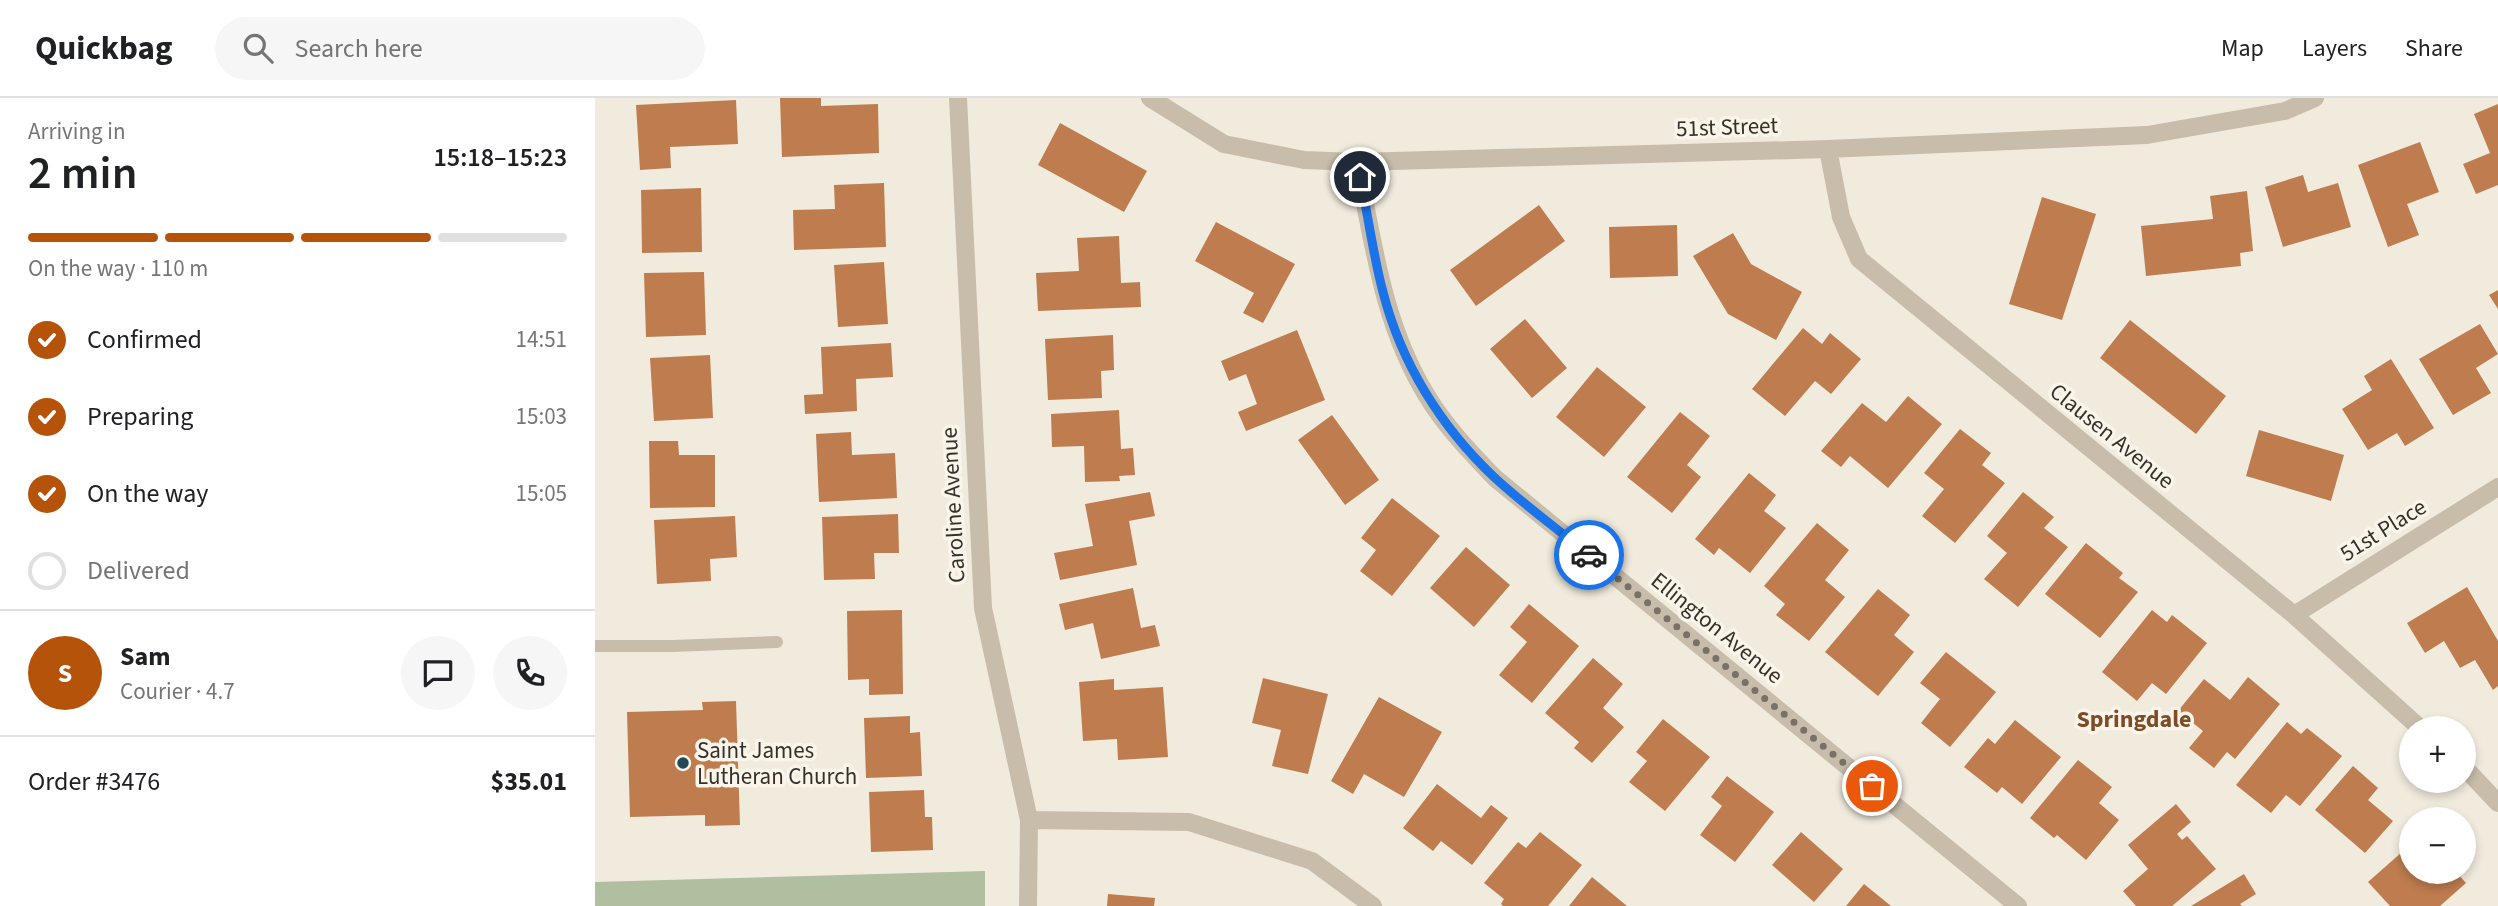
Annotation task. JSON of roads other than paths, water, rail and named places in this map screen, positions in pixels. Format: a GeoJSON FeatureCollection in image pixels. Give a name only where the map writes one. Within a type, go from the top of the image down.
{"type":"FeatureCollection","features":[{"type":"Feature","properties":{"kind":"street","name":"Caroline Avenue"},"geometry":{"type":"LineString","coordinates":[[958,98],[983,608],[1029,820],[1028,906]]}},
{"type":"Feature","properties":{"kind":"street","name":"51st Street"},"geometry":{"type":"LineString","coordinates":[[1150,98],[1224,144],[1304,160],[1357,162],[1828,149],[2147,135],[2285,111],[2315,98]]}},
{"type":"Feature","properties":{"kind":"street","name":"Clausen Avenue"},"geometry":{"type":"LineString","coordinates":[[1828,149],[1841,217],[1859,259],[2294,615],[2407,716]]}},
{"type":"Feature","properties":{"kind":"street","name":"Ellington Avenue"},"geometry":{"type":"LineString","coordinates":[[1357,162],[1383,293],[1399,342],[1426,396],[1459,440],[1495,478],[2018,906]]}},
{"type":"Feature","properties":{"kind":"street","name":"51st Place"},"geometry":{"type":"LineString","coordinates":[[2294,615],[2498,487]]}},
{"type":"Feature","properties":{"kind":"street"},"geometry":{"type":"LineString","coordinates":[[2476,780],[2498,803]]}},
{"type":"Feature","properties":{"kind":"street"},"geometry":{"type":"LineString","coordinates":[[1029,820],[1189,822],[1312,861],[1373,906]]}},
{"type":"Feature","properties":{"kind":"lane"},"geometry":{"type":"LineString","coordinates":[[595,646],[777,642]]}},
{"type":"Feature","properties":{"kind":"place","name":"Saint James Lutheran Church"},"geometry":{"type":"Point","coordinates":[683,763]}},
{"type":"Feature","properties":{"kind":"district","name":"Springdale"},"geometry":{"type":"Point","coordinates":[2134,719]}}]}
